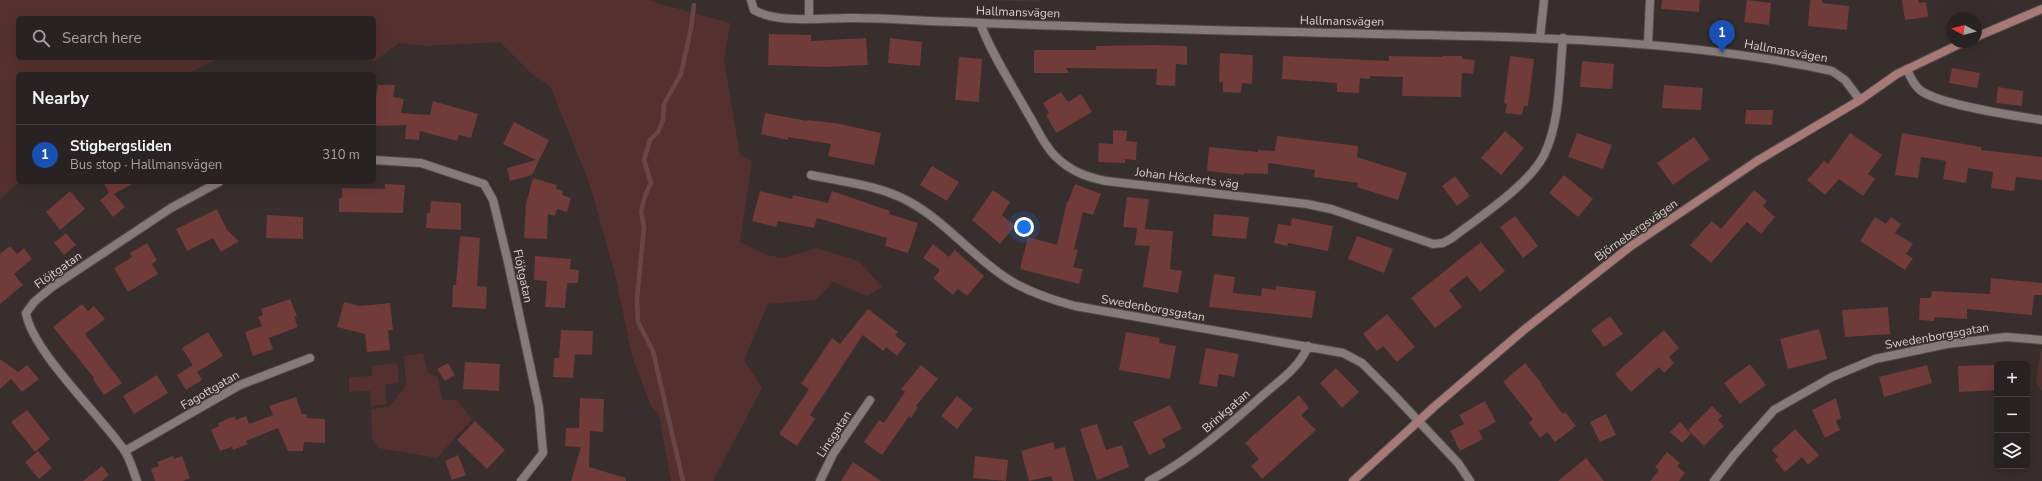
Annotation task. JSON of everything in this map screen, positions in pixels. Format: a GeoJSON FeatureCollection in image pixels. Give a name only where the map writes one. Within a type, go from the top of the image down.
{"type":"FeatureCollection","features":[{"type":"Feature","properties":{"kind":"street","name":"Hallmansvägen"},"geometry":{"type":"LineString","coordinates":[[751,0],[754,10],[765,17],[853,18],[980,23],[1540,37],[1648,44],[1722,53],[1832,71],[1845,80],[1860,100]]}},
{"type":"Feature","properties":{"kind":"street"},"geometry":{"type":"LineString","coordinates":[[809,0],[809,18]]}},
{"type":"Feature","properties":{"kind":"street"},"geometry":{"type":"LineString","coordinates":[[1540,37],[1544,0]]}},
{"type":"Feature","properties":{"kind":"street"},"geometry":{"type":"LineString","coordinates":[[1648,44],[1650,0]]}},
{"type":"Feature","properties":{"kind":"street"},"geometry":{"type":"LineString","coordinates":[[1982,34],[2042,9]]}},
{"type":"Feature","properties":{"kind":"street","name":"Johan Höckerts väg"},"geometry":{"type":"LineString","coordinates":[[980,23],[987,42],[1051,150],[1071,169],[1088,177],[1106,181],[1307,204],[1330,208],[1433,244],[1443,242],[1465,228],[1510,193],[1533,170],[1544,155],[1552,132],[1555,116],[1563,38]]}},
{"type":"Feature","properties":{"kind":"street","name":"Björnebergsvägen"},"geometry":{"type":"LineString","coordinates":[[1353,481],[1418,421],[1525,329],[1631,246],[1757,161],[1860,100],[1907,69],[1951,48]]}},
{"type":"Feature","properties":{"kind":"street"},"geometry":{"type":"LineString","coordinates":[[1907,69],[1917,87],[1934,98],[1961,105],[2042,120]]}},
{"type":"Feature","properties":{"kind":"street","name":"Flöjtgatan"},"geometry":{"type":"LineString","coordinates":[[376,160],[421,163],[464,176],[484,184],[492,200],[508,262],[539,407],[543,453],[521,481]]}},
{"type":"Feature","properties":{"kind":"street","name":"Swedenborgsgatan"},"geometry":{"type":"LineString","coordinates":[[811,175],[868,187],[907,200],[940,220],[985,261],[1010,281],[1042,297],[1075,306],[1343,353],[1362,363],[1463,468],[1470,481]]}},
{"type":"Feature","properties":{"kind":"street","name":"Flöjtgatan"},"geometry":{"type":"LineString","coordinates":[[137,481],[125,451],[51,360],[28,324],[26,312],[34,302],[52,286],[171,208],[215,184]]}},
{"type":"Feature","properties":{"kind":"street","name":"Swedenborgsgatan"},"geometry":{"type":"LineString","coordinates":[[1714,481],[1734,455],[1774,410],[1832,377],[1875,359],[1947,344],[2006,337],[2042,340]]}},
{"type":"Feature","properties":{"kind":"street","name":"Brinkgatan"},"geometry":{"type":"LineString","coordinates":[[1149,481],[1188,458],[1218,434],[1294,368],[1306,353],[1308,346]]}},
{"type":"Feature","properties":{"kind":"street","name":"Fagottgatan"},"geometry":{"type":"LineString","coordinates":[[125,451],[240,385],[310,358]]}},
{"type":"Feature","properties":{"kind":"street","name":"Linsgatan"},"geometry":{"type":"LineString","coordinates":[[820,481],[833,454],[870,400]]}},
{"type":"Feature","properties":{"kind":"shaded area"},"geometry":{"type":"Polygon","coordinates":[[[0,0],[647,0],[730,23],[724,60],[740,155],[752,161],[740,242],[767,255],[782,258],[817,248],[859,261],[882,287],[867,296],[833,282],[816,300],[768,304],[744,360],[762,388],[713,481],[671,481],[659,414],[651,406],[632,356],[616,278],[590,185],[550,86],[533,75],[500,42],[425,46],[399,43],[375,61],[370,60],[376,60],[376,16],[16,16],[16,60],[216,60],[191,72],[16,72],[17,184],[0,200],[0,0]]]}},
{"type":"Feature","properties":{"kind":"shaded area"},"geometry":{"type":"Polygon","coordinates":[[[984,0],[1041,0],[1040,2],[984,0]]]}},
{"type":"Feature","properties":{"kind":"shaded area"},"geometry":{"type":"Polygon","coordinates":[[[2042,349],[2042,391],[2036,382],[2042,349]]]}},
{"type":"Feature","properties":{"kind":"shaded area"},"geometry":{"type":"Polygon","coordinates":[[[423,353],[428,372],[438,378],[442,400],[457,400],[472,419],[437,458],[378,448],[372,438],[371,409],[389,407],[406,385],[404,356],[423,353]]]}},
{"type":"Feature","properties":{"kind":"shaded area"},"geometry":{"type":"Polygon","coordinates":[[[397,363],[399,382],[385,385],[387,404],[371,406],[370,391],[349,392],[349,377],[372,376],[372,366],[397,363]]]}},
{"type":"Feature","properties":{"kind":"building"},"geometry":{"type":"Polygon","coordinates":[[[1662,0],[1700,0],[1699,12],[1661,9],[1662,0]]]}},
{"type":"Feature","properties":{"kind":"building"},"geometry":{"type":"Polygon","coordinates":[[[1747,0],[1771,3],[1769,25],[1744,22],[1747,0]]]}},
{"type":"Feature","properties":{"kind":"building"},"geometry":{"type":"Polygon","coordinates":[[[1810,0],[1822,0],[1822,3],[1849,6],[1847,30],[1808,26],[1810,0]]]}},
{"type":"Feature","properties":{"kind":"building"},"geometry":{"type":"Polygon","coordinates":[[[1902,0],[1918,0],[1919,3],[1926,2],[1928,17],[1905,20],[1902,0]]]}},
{"type":"Feature","properties":{"kind":"building"},"geometry":{"type":"Polygon","coordinates":[[[769,34],[811,35],[811,41],[866,38],[868,65],[825,67],[768,65],[769,34]]]}},
{"type":"Feature","properties":{"kind":"building"},"geometry":{"type":"Polygon","coordinates":[[[890,38],[922,42],[920,66],[888,63],[890,38]]]}},
{"type":"Feature","properties":{"kind":"building"},"geometry":{"type":"Polygon","coordinates":[[[1096,46],[1187,46],[1187,65],[1176,64],[1175,86],[1156,85],[1157,69],[1066,68],[1069,73],[1034,73],[1034,50],[1096,50],[1096,46]]]}},
{"type":"Feature","properties":{"kind":"building"},"geometry":{"type":"Polygon","coordinates":[[[1220,53],[1253,55],[1252,84],[1242,83],[1241,93],[1223,92],[1223,82],[1219,82],[1220,53]]]}},
{"type":"Feature","properties":{"kind":"building"},"geometry":{"type":"Polygon","coordinates":[[[1283,56],[1389,61],[1389,56],[1462,56],[1462,59],[1475,60],[1473,74],[1462,73],[1461,97],[1402,96],[1403,77],[1370,76],[1370,79],[1360,78],[1359,93],[1337,92],[1337,83],[1282,79],[1283,56]]]}},
{"type":"Feature","properties":{"kind":"building"},"geometry":{"type":"Polygon","coordinates":[[[1510,56],[1534,59],[1528,106],[1524,106],[1522,115],[1505,113],[1507,104],[1504,103],[1510,56]]]}},
{"type":"Feature","properties":{"kind":"building"},"geometry":{"type":"Polygon","coordinates":[[[959,57],[982,59],[979,102],[955,100],[959,57]]]}},
{"type":"Feature","properties":{"kind":"building"},"geometry":{"type":"Polygon","coordinates":[[[1582,61],[1614,64],[1612,89],[1580,87],[1582,61]]]}},
{"type":"Feature","properties":{"kind":"building"},"geometry":{"type":"Polygon","coordinates":[[[1952,68],[1980,73],[1977,88],[1949,83],[1952,68]]]}},
{"type":"Feature","properties":{"kind":"building"},"geometry":{"type":"Polygon","coordinates":[[[378,85],[395,85],[393,97],[404,99],[401,113],[430,115],[433,101],[478,114],[471,138],[459,135],[457,141],[420,131],[419,140],[405,139],[406,125],[376,126],[376,97],[378,85]]]}},
{"type":"Feature","properties":{"kind":"building"},"geometry":{"type":"Polygon","coordinates":[[[1664,85],[1703,88],[1701,110],[1662,108],[1664,85]]]}},
{"type":"Feature","properties":{"kind":"building"},"geometry":{"type":"Polygon","coordinates":[[[1998,87],[2023,91],[2022,106],[1996,103],[1998,87]]]}},
{"type":"Feature","properties":{"kind":"building"},"geometry":{"type":"Polygon","coordinates":[[[1061,92],[1068,102],[1081,94],[1092,112],[1056,133],[1046,115],[1049,113],[1043,103],[1061,92]]]}},
{"type":"Feature","properties":{"kind":"building"},"geometry":{"type":"Polygon","coordinates":[[[1746,110],[1773,110],[1772,125],[1745,124],[1746,110]]]}},
{"type":"Feature","properties":{"kind":"building"},"geometry":{"type":"Polygon","coordinates":[[[765,113],[807,121],[835,123],[881,133],[874,165],[828,156],[831,144],[788,137],[788,140],[761,134],[765,113]]]}},
{"type":"Feature","properties":{"kind":"building"},"geometry":{"type":"Polygon","coordinates":[[[514,122],[549,140],[532,175],[510,181],[507,168],[536,160],[503,144],[514,122]]]}},
{"type":"Feature","properties":{"kind":"building"},"geometry":{"type":"Polygon","coordinates":[[[1113,130],[1127,131],[1126,141],[1137,142],[1136,160],[1125,159],[1125,163],[1098,162],[1099,143],[1113,144],[1113,130]]]}},
{"type":"Feature","properties":{"kind":"building"},"geometry":{"type":"Polygon","coordinates":[[[1505,131],[1524,148],[1501,175],[1481,158],[1505,131]]]}},
{"type":"Feature","properties":{"kind":"building"},"geometry":{"type":"Polygon","coordinates":[[[1577,133],[1612,145],[1603,169],[1568,157],[1577,133]]]}},
{"type":"Feature","properties":{"kind":"building"},"geometry":{"type":"Polygon","coordinates":[[[1850,133],[1882,155],[1868,174],[1875,179],[1863,196],[1839,179],[1825,195],[1807,180],[1824,161],[1828,164],[1850,133]]]}},
{"type":"Feature","properties":{"kind":"building"},"geometry":{"type":"Polygon","coordinates":[[[1902,133],[1981,147],[1981,150],[2042,157],[2042,180],[2016,177],[2014,191],[1991,188],[1993,172],[1968,168],[1966,183],[1943,179],[1946,161],[1921,157],[1918,178],[1895,175],[1902,133]]]}},
{"type":"Feature","properties":{"kind":"building"},"geometry":{"type":"Polygon","coordinates":[[[1277,136],[1358,146],[1357,157],[1407,173],[1398,200],[1357,187],[1358,183],[1314,177],[1315,170],[1268,163],[1268,174],[1244,173],[1244,175],[1207,171],[1209,147],[1258,152],[1258,150],[1275,151],[1277,136]]]}},
{"type":"Feature","properties":{"kind":"building"},"geometry":{"type":"Polygon","coordinates":[[[1694,137],[1710,159],[1673,185],[1657,163],[1694,137]]]}},
{"type":"Feature","properties":{"kind":"building"},"geometry":{"type":"Polygon","coordinates":[[[932,166],[959,182],[947,201],[920,185],[932,166]]]}},
{"type":"Feature","properties":{"kind":"building"},"geometry":{"type":"Polygon","coordinates":[[[1564,175],[1593,199],[1578,217],[1549,193],[1564,175]]]}},
{"type":"Feature","properties":{"kind":"building"},"geometry":{"type":"Polygon","coordinates":[[[1455,176],[1470,196],[1457,206],[1442,186],[1455,176]]]}},
{"type":"Feature","properties":{"kind":"building"},"geometry":{"type":"Polygon","coordinates":[[[533,178],[557,185],[556,189],[563,191],[562,195],[571,198],[567,212],[557,209],[555,216],[548,214],[547,239],[524,238],[526,204],[533,178]]]}},
{"type":"Feature","properties":{"kind":"building"},"geometry":{"type":"Polygon","coordinates":[[[104,184],[132,184],[114,194],[125,207],[113,217],[100,200],[109,193],[104,184]]]}},
{"type":"Feature","properties":{"kind":"building"},"geometry":{"type":"Polygon","coordinates":[[[385,184],[405,185],[403,213],[339,212],[339,198],[342,198],[342,188],[385,189],[385,184]]]}},
{"type":"Feature","properties":{"kind":"building"},"geometry":{"type":"Polygon","coordinates":[[[1075,184],[1101,194],[1093,215],[1083,212],[1074,249],[1078,250],[1073,267],[1083,269],[1079,284],[1020,269],[1028,237],[1057,245],[1067,202],[1075,184]]]}},
{"type":"Feature","properties":{"kind":"building"},"geometry":{"type":"Polygon","coordinates":[[[993,190],[1010,202],[1002,215],[1015,226],[1000,244],[972,220],[993,190]]]}},
{"type":"Feature","properties":{"kind":"building"},"geometry":{"type":"Polygon","coordinates":[[[1754,190],[1767,201],[1763,206],[1775,217],[1761,234],[1747,222],[1711,263],[1690,245],[1712,221],[1721,229],[1754,190]]]}},
{"type":"Feature","properties":{"kind":"building"},"geometry":{"type":"Polygon","coordinates":[[[70,191],[85,209],[60,230],[46,212],[70,191]]]}},
{"type":"Feature","properties":{"kind":"building"},"geometry":{"type":"Polygon","coordinates":[[[760,191],[792,199],[793,195],[828,203],[832,191],[890,211],[889,214],[918,223],[908,253],[885,246],[887,238],[817,218],[814,228],[778,221],[776,227],[752,221],[760,191]]]}},
{"type":"Feature","properties":{"kind":"building"},"geometry":{"type":"Polygon","coordinates":[[[1127,197],[1149,199],[1145,229],[1173,231],[1170,269],[1182,271],[1178,293],[1143,287],[1150,246],[1135,245],[1137,228],[1123,227],[1127,197]]]}},
{"type":"Feature","properties":{"kind":"building"},"geometry":{"type":"Polygon","coordinates":[[[431,201],[461,203],[461,230],[426,228],[427,213],[430,213],[431,201]]]}},
{"type":"Feature","properties":{"kind":"building"},"geometry":{"type":"Polygon","coordinates":[[[217,209],[227,230],[239,241],[221,252],[213,238],[187,251],[176,229],[217,209]]]}},
{"type":"Feature","properties":{"kind":"building"},"geometry":{"type":"Polygon","coordinates":[[[1214,214],[1249,217],[1246,239],[1212,236],[1214,214]]]}},
{"type":"Feature","properties":{"kind":"building"},"geometry":{"type":"Polygon","coordinates":[[[267,215],[303,217],[303,239],[266,238],[267,215]]]}},
{"type":"Feature","properties":{"kind":"building"},"geometry":{"type":"Polygon","coordinates":[[[1515,216],[1538,246],[1523,258],[1500,227],[1515,216]]]}},
{"type":"Feature","properties":{"kind":"building"},"geometry":{"type":"Polygon","coordinates":[[[1875,217],[1886,224],[1891,217],[1901,224],[1895,233],[1913,244],[1906,254],[1913,258],[1905,270],[1860,241],[1875,217]]]}},
{"type":"Feature","properties":{"kind":"building"},"geometry":{"type":"Polygon","coordinates":[[[1292,218],[1333,226],[1328,251],[1288,243],[1287,246],[1274,243],[1278,224],[1291,226],[1292,218]]]}},
{"type":"Feature","properties":{"kind":"building"},"geometry":{"type":"Polygon","coordinates":[[[66,233],[76,245],[64,255],[54,243],[66,233]]]}},
{"type":"Feature","properties":{"kind":"building"},"geometry":{"type":"Polygon","coordinates":[[[460,236],[480,238],[477,286],[487,287],[486,309],[452,307],[453,285],[456,285],[460,236]]]}},
{"type":"Feature","properties":{"kind":"building"},"geometry":{"type":"Polygon","coordinates":[[[1357,236],[1393,249],[1384,273],[1348,259],[1357,236]]]}},
{"type":"Feature","properties":{"kind":"building"},"geometry":{"type":"Polygon","coordinates":[[[1481,242],[1505,271],[1480,292],[1467,276],[1449,290],[1462,307],[1435,328],[1411,298],[1481,242]]]}},
{"type":"Feature","properties":{"kind":"building"},"geometry":{"type":"Polygon","coordinates":[[[147,243],[157,260],[152,264],[158,274],[128,292],[114,268],[132,257],[130,253],[147,243]]]}},
{"type":"Feature","properties":{"kind":"building"},"geometry":{"type":"Polygon","coordinates":[[[933,244],[949,257],[955,250],[984,276],[967,296],[958,289],[953,295],[933,278],[939,272],[939,269],[923,258],[933,244]]]}},
{"type":"Feature","properties":{"kind":"building"},"geometry":{"type":"Polygon","coordinates":[[[10,246],[17,254],[24,248],[32,259],[14,274],[23,285],[0,304],[0,254],[10,246]]]}},
{"type":"Feature","properties":{"kind":"building"},"geometry":{"type":"Polygon","coordinates":[[[535,256],[571,259],[570,269],[579,270],[578,283],[567,283],[565,308],[545,307],[547,281],[534,280],[535,256]]]}},
{"type":"Feature","properties":{"kind":"building"},"geometry":{"type":"Polygon","coordinates":[[[1214,274],[1235,277],[1233,293],[1261,296],[1262,288],[1276,290],[1276,286],[1316,291],[1312,318],[1209,307],[1214,274]]]}},
{"type":"Feature","properties":{"kind":"building"},"geometry":{"type":"Polygon","coordinates":[[[1991,278],[2042,283],[2042,295],[2034,295],[2032,315],[1967,309],[1967,319],[1934,317],[1934,321],[1919,320],[1920,298],[1931,298],[1932,291],[1990,294],[1991,278]]]}},
{"type":"Feature","properties":{"kind":"building"},"geometry":{"type":"Polygon","coordinates":[[[290,299],[297,316],[294,317],[298,327],[269,338],[273,349],[253,356],[245,332],[262,326],[258,317],[263,315],[261,309],[290,299]]]}},
{"type":"Feature","properties":{"kind":"building"},"geometry":{"type":"Polygon","coordinates":[[[344,302],[360,306],[390,303],[393,330],[388,330],[390,350],[367,352],[365,334],[337,327],[344,302]]]}},
{"type":"Feature","properties":{"kind":"building"},"geometry":{"type":"Polygon","coordinates":[[[82,304],[88,311],[94,306],[105,319],[85,334],[122,383],[104,395],[93,379],[94,378],[53,327],[82,304]]]}},
{"type":"Feature","properties":{"kind":"building"},"geometry":{"type":"Polygon","coordinates":[[[1888,307],[1890,334],[1845,337],[1842,310],[1888,307]]]}},
{"type":"Feature","properties":{"kind":"building"},"geometry":{"type":"Polygon","coordinates":[[[868,309],[898,332],[895,335],[906,344],[897,356],[886,347],[883,351],[863,335],[810,415],[815,419],[797,446],[779,434],[809,389],[801,384],[832,338],[840,344],[868,309]]]}},
{"type":"Feature","properties":{"kind":"building"},"geometry":{"type":"Polygon","coordinates":[[[1387,314],[1415,347],[1397,362],[1383,346],[1377,351],[1363,334],[1387,314]]]}},
{"type":"Feature","properties":{"kind":"building"},"geometry":{"type":"Polygon","coordinates":[[[1610,316],[1623,334],[1604,347],[1591,330],[1610,316]]]}},
{"type":"Feature","properties":{"kind":"building"},"geometry":{"type":"Polygon","coordinates":[[[1819,329],[1827,359],[1788,369],[1780,339],[1819,329]]]}},
{"type":"Feature","properties":{"kind":"building"},"geometry":{"type":"Polygon","coordinates":[[[561,330],[593,331],[592,355],[575,354],[573,378],[553,377],[554,358],[559,358],[561,330]]]}},
{"type":"Feature","properties":{"kind":"building"},"geometry":{"type":"Polygon","coordinates":[[[1664,330],[1679,348],[1669,357],[1674,363],[1664,373],[1659,367],[1631,392],[1615,374],[1664,330]]]}},
{"type":"Feature","properties":{"kind":"building"},"geometry":{"type":"Polygon","coordinates":[[[208,332],[223,356],[197,372],[182,348],[208,332]]]}},
{"type":"Feature","properties":{"kind":"building"},"geometry":{"type":"Polygon","coordinates":[[[1126,332],[1160,338],[1159,343],[1176,346],[1170,379],[1119,370],[1126,332]]]}},
{"type":"Feature","properties":{"kind":"building"},"geometry":{"type":"Polygon","coordinates":[[[1206,348],[1239,354],[1234,377],[1219,374],[1217,387],[1199,384],[1206,348]]]}},
{"type":"Feature","properties":{"kind":"building"},"geometry":{"type":"Polygon","coordinates":[[[0,359],[18,372],[27,365],[39,379],[22,392],[11,379],[0,389],[0,359]]]}},
{"type":"Feature","properties":{"kind":"building"},"geometry":{"type":"Polygon","coordinates":[[[465,362],[500,364],[499,391],[463,389],[465,362]]]}},
{"type":"Feature","properties":{"kind":"building"},"geometry":{"type":"Polygon","coordinates":[[[448,363],[455,375],[445,381],[437,369],[448,363]]]}},
{"type":"Feature","properties":{"kind":"building"},"geometry":{"type":"Polygon","coordinates":[[[1525,363],[1563,414],[1565,412],[1576,426],[1555,442],[1547,432],[1540,438],[1529,423],[1533,419],[1503,382],[1525,363]]]}},
{"type":"Feature","properties":{"kind":"building"},"geometry":{"type":"Polygon","coordinates":[[[1750,364],[1766,385],[1740,404],[1724,383],[1750,364]]]}},
{"type":"Feature","properties":{"kind":"building"},"geometry":{"type":"Polygon","coordinates":[[[193,365],[202,380],[186,390],[177,375],[193,365]]]}},
{"type":"Feature","properties":{"kind":"building"},"geometry":{"type":"Polygon","coordinates":[[[921,365],[938,379],[916,406],[918,407],[911,418],[909,416],[882,455],[864,442],[879,420],[884,423],[905,392],[901,389],[921,365]]]}},
{"type":"Feature","properties":{"kind":"building"},"geometry":{"type":"Polygon","coordinates":[[[1927,365],[1932,383],[1884,397],[1879,377],[1927,365]]]}},
{"type":"Feature","properties":{"kind":"building"},"geometry":{"type":"Polygon","coordinates":[[[1994,365],[1994,390],[1959,392],[1958,366],[1994,365]]]}},
{"type":"Feature","properties":{"kind":"building"},"geometry":{"type":"Polygon","coordinates":[[[1336,368],[1359,392],[1342,408],[1320,383],[1336,368]]]}},
{"type":"Feature","properties":{"kind":"building"},"geometry":{"type":"Polygon","coordinates":[[[157,375],[168,393],[134,414],[123,396],[157,375]]]}},
{"type":"Feature","properties":{"kind":"building"},"geometry":{"type":"Polygon","coordinates":[[[1299,395],[1309,408],[1301,415],[1316,430],[1262,479],[1251,466],[1259,459],[1245,443],[1299,395]]]}},
{"type":"Feature","properties":{"kind":"building"},"geometry":{"type":"Polygon","coordinates":[[[957,396],[973,409],[957,429],[941,416],[957,396]]]}},
{"type":"Feature","properties":{"kind":"building"},"geometry":{"type":"Polygon","coordinates":[[[296,397],[302,414],[307,414],[307,418],[325,419],[325,443],[304,442],[303,451],[288,451],[278,428],[246,441],[248,444],[233,450],[232,447],[220,451],[211,430],[219,426],[218,423],[235,416],[236,420],[246,416],[249,424],[273,415],[269,406],[296,397]]]}},
{"type":"Feature","properties":{"kind":"building"},"geometry":{"type":"Polygon","coordinates":[[[580,398],[604,399],[603,432],[590,431],[589,467],[626,478],[626,481],[571,481],[581,447],[565,446],[566,428],[579,428],[580,398]]]}},
{"type":"Feature","properties":{"kind":"building"},"geometry":{"type":"Polygon","coordinates":[[[1836,398],[1841,418],[1836,421],[1840,430],[1825,438],[1812,410],[1836,398]]]}},
{"type":"Feature","properties":{"kind":"building"},"geometry":{"type":"Polygon","coordinates":[[[1485,401],[1496,422],[1479,431],[1483,439],[1460,451],[1450,431],[1464,424],[1459,415],[1485,401]]]}},
{"type":"Feature","properties":{"kind":"building"},"geometry":{"type":"Polygon","coordinates":[[[1170,405],[1182,429],[1162,439],[1166,447],[1149,455],[1133,422],[1170,405]]]}},
{"type":"Feature","properties":{"kind":"building"},"geometry":{"type":"Polygon","coordinates":[[[1712,406],[1722,416],[1718,420],[1724,426],[1704,446],[1688,430],[1712,406]]]}},
{"type":"Feature","properties":{"kind":"building"},"geometry":{"type":"Polygon","coordinates":[[[27,410],[50,439],[35,452],[11,422],[27,410]]]}},
{"type":"Feature","properties":{"kind":"building"},"geometry":{"type":"Polygon","coordinates":[[[1606,414],[1616,435],[1600,442],[1590,422],[1606,414]]]}},
{"type":"Feature","properties":{"kind":"building"},"geometry":{"type":"Polygon","coordinates":[[[475,421],[505,450],[487,469],[457,440],[475,421]]]}},
{"type":"Feature","properties":{"kind":"building"},"geometry":{"type":"Polygon","coordinates":[[[1680,422],[1691,434],[1682,443],[1670,432],[1680,422]]]}},
{"type":"Feature","properties":{"kind":"building"},"geometry":{"type":"Polygon","coordinates":[[[1097,424],[1106,450],[1122,445],[1129,467],[1097,480],[1080,429],[1097,424]]]}},
{"type":"Feature","properties":{"kind":"building"},"geometry":{"type":"Polygon","coordinates":[[[1795,429],[1819,455],[1808,465],[1802,457],[1785,472],[1775,460],[1778,457],[1772,450],[1795,429]]]}},
{"type":"Feature","properties":{"kind":"building"},"geometry":{"type":"Polygon","coordinates":[[[1053,442],[1055,449],[1065,447],[1074,481],[1053,481],[1051,476],[1029,481],[1021,451],[1053,442]]]}},
{"type":"Feature","properties":{"kind":"building"},"geometry":{"type":"Polygon","coordinates":[[[38,451],[52,468],[39,479],[25,462],[38,451]]]}},
{"type":"Feature","properties":{"kind":"building"},"geometry":{"type":"Polygon","coordinates":[[[1667,452],[1680,463],[1677,466],[1685,473],[1679,481],[1650,481],[1659,470],[1655,467],[1667,452]]]}},
{"type":"Feature","properties":{"kind":"building"},"geometry":{"type":"Polygon","coordinates":[[[458,455],[466,475],[452,480],[445,461],[458,455]]]}},
{"type":"Feature","properties":{"kind":"building"},"geometry":{"type":"Polygon","coordinates":[[[173,456],[174,459],[182,456],[190,478],[183,481],[155,481],[151,469],[159,466],[157,462],[173,456]]]}},
{"type":"Feature","properties":{"kind":"building"},"geometry":{"type":"Polygon","coordinates":[[[975,456],[1008,460],[1006,481],[973,478],[975,456]]]}},
{"type":"Feature","properties":{"kind":"building"},"geometry":{"type":"Polygon","coordinates":[[[1586,458],[1604,481],[1558,481],[1586,458]]]}},
{"type":"Feature","properties":{"kind":"building"},"geometry":{"type":"Polygon","coordinates":[[[853,462],[881,481],[841,481],[853,462]]]}},
{"type":"Feature","properties":{"kind":"building"},"geometry":{"type":"Polygon","coordinates":[[[102,466],[109,475],[102,481],[83,481],[102,466]]]}},
{"type":"Feature","properties":{"kind":"waterway"},"geometry":{"type":"LineString","coordinates":[[683,481],[653,351],[638,322],[637,299],[644,227],[641,211],[645,196],[651,183],[644,160],[650,140],[658,132],[663,120],[664,104],[681,74],[691,28],[694,5]]}},
{"type":"Feature","properties":{"kind":"place","name":"Stigbergsliden"},"geometry":{"type":"Point","coordinates":[1722,53]}}]}
